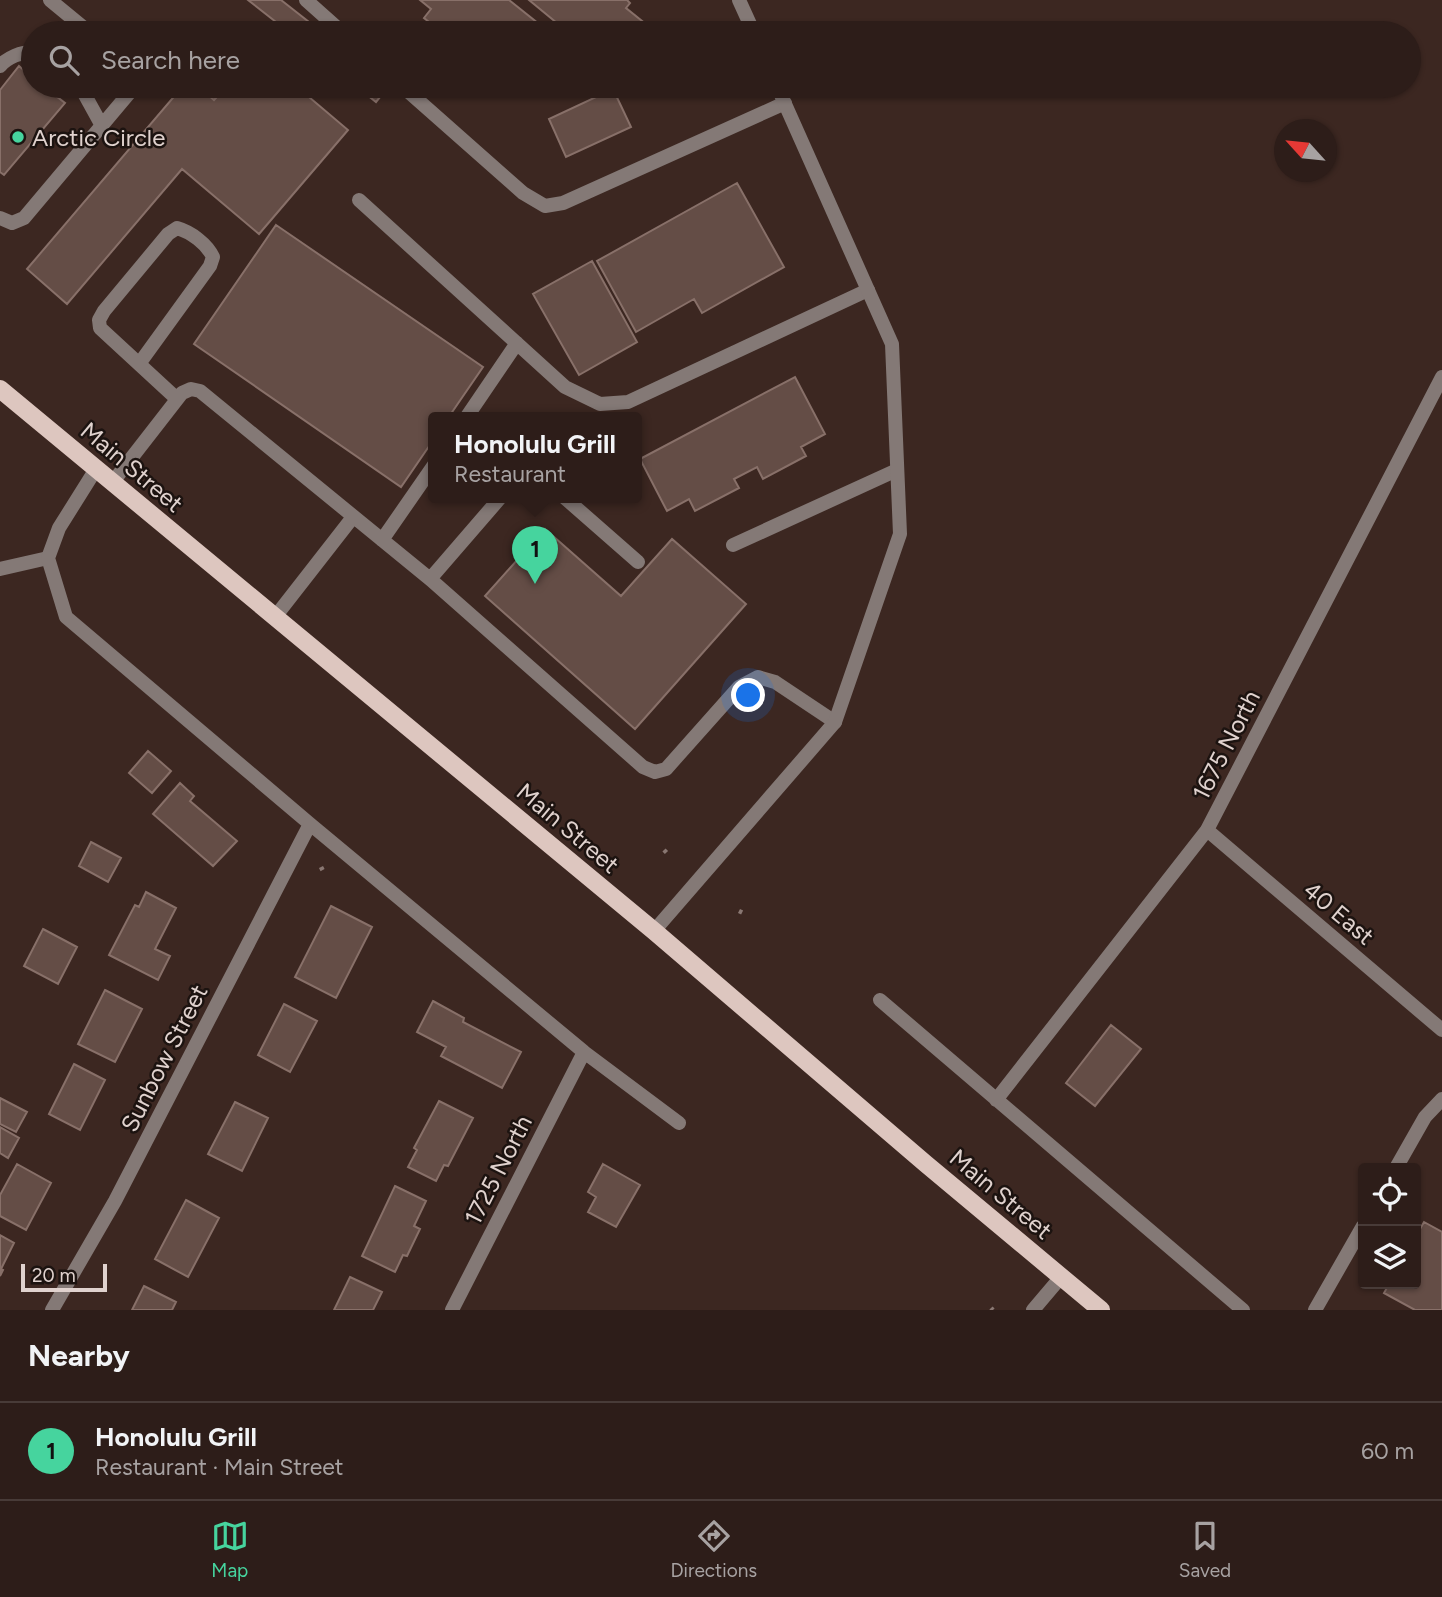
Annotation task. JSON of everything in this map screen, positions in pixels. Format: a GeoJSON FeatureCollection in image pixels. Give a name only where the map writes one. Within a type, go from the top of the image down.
{"type":"FeatureCollection","features":[{"type":"Feature","properties":{"kind":"main road","name":"Main Street"},"geometry":{"type":"LineString","coordinates":[[0,389],[654,931],[1101,1310]]}},
{"type":"Feature","properties":{"kind":"street"},"geometry":{"type":"LineString","coordinates":[[50,0],[75,21]]}},
{"type":"Feature","properties":{"kind":"street"},"geometry":{"type":"LineString","coordinates":[[306,0],[330,21]]}},
{"type":"Feature","properties":{"kind":"street"},"geometry":{"type":"LineString","coordinates":[[739,0],[749,21]]}},
{"type":"Feature","properties":{"kind":"street"},"geometry":{"type":"LineString","coordinates":[[0,66],[6,59],[21,54]]}},
{"type":"Feature","properties":{"kind":"street"},"geometry":{"type":"LineString","coordinates":[[87,98],[102,126]]}},
{"type":"Feature","properties":{"kind":"street"},"geometry":{"type":"LineString","coordinates":[[0,218],[12,223],[24,218],[125,98]]}},
{"type":"Feature","properties":{"kind":"street"},"geometry":{"type":"LineString","coordinates":[[416,98],[523,193],[545,206],[563,204],[785,103]]}},
{"type":"Feature","properties":{"kind":"street"},"geometry":{"type":"LineString","coordinates":[[654,931],[835,722],[900,534],[892,344],[783,98]]}},
{"type":"Feature","properties":{"kind":"street"},"geometry":{"type":"LineString","coordinates":[[359,200],[565,387],[600,404],[628,402],[868,290]]}},
{"type":"Feature","properties":{"kind":"street"},"geometry":{"type":"LineString","coordinates":[[139,364],[214,257],[209,248],[184,230],[177,228],[168,234],[99,320],[100,328],[139,364],[177,399]]}},
{"type":"Feature","properties":{"kind":"street"},"geometry":{"type":"LineString","coordinates":[[470,412],[517,343]]}},
{"type":"Feature","properties":{"kind":"street","name":"1675 North"},"geometry":{"type":"LineString","coordinates":[[996,1100],[1207,830],[1442,377]]}},
{"type":"Feature","properties":{"kind":"street"},"geometry":{"type":"LineString","coordinates":[[112,483],[182,393],[191,389],[200,391],[430,579],[643,767],[655,772],[666,769],[740,687],[758,677],[775,682],[835,722]]}},
{"type":"Feature","properties":{"kind":"street"},"geometry":{"type":"LineString","coordinates":[[96,469],[59,528],[48,558],[66,617],[584,1052],[679,1124]]}},
{"type":"Feature","properties":{"kind":"street"},"geometry":{"type":"LineString","coordinates":[[733,545],[897,470]]}},
{"type":"Feature","properties":{"kind":"street"},"geometry":{"type":"LineString","coordinates":[[382,540],[428,472]]}},
{"type":"Feature","properties":{"kind":"street"},"geometry":{"type":"LineString","coordinates":[[430,579],[496,503]]}},
{"type":"Feature","properties":{"kind":"street"},"geometry":{"type":"LineString","coordinates":[[571,503],[638,562]]}},
{"type":"Feature","properties":{"kind":"street"},"geometry":{"type":"LineString","coordinates":[[275,617],[354,517]]}},
{"type":"Feature","properties":{"kind":"street"},"geometry":{"type":"LineString","coordinates":[[0,569],[48,558]]}},
{"type":"Feature","properties":{"kind":"street","name":"Sunbow Street"},"geometry":{"type":"LineString","coordinates":[[52,1310],[115,1201],[310,824]]}},
{"type":"Feature","properties":{"kind":"street","name":"40 East"},"geometry":{"type":"LineString","coordinates":[[1207,830],[1442,1030]]}},
{"type":"Feature","properties":{"kind":"street"},"geometry":{"type":"LineString","coordinates":[[880,1000],[1243,1310]]}},
{"type":"Feature","properties":{"kind":"street","name":"1725 North"},"geometry":{"type":"LineString","coordinates":[[452,1310],[584,1052]]}},
{"type":"Feature","properties":{"kind":"street"},"geometry":{"type":"LineString","coordinates":[[1399,1163],[1425,1117],[1442,1098]]}},
{"type":"Feature","properties":{"kind":"street"},"geometry":{"type":"LineString","coordinates":[[1315,1310],[1358,1235]]}},
{"type":"Feature","properties":{"kind":"street"},"geometry":{"type":"LineString","coordinates":[[1033,1310],[1061,1277]]}},
{"type":"Feature","properties":{"kind":"building"},"geometry":{"type":"Polygon","coordinates":[[[248,0],[281,0],[308,21],[275,21],[248,0]]]}},
{"type":"Feature","properties":{"kind":"building"},"geometry":{"type":"Polygon","coordinates":[[[420,0],[509,0],[535,21],[428,21],[424,18],[431,9],[420,0]]]}},
{"type":"Feature","properties":{"kind":"building"},"geometry":{"type":"Polygon","coordinates":[[[529,0],[627,0],[630,3],[626,8],[642,21],[554,21],[529,0]]]}},
{"type":"Feature","properties":{"kind":"building","name":"Arctic Circle"},"geometry":{"type":"Polygon","coordinates":[[[19,66],[21,98],[59,98],[65,103],[4,175],[0,172],[0,90],[19,66]]]}},
{"type":"Feature","properties":{"kind":"building"},"geometry":{"type":"Polygon","coordinates":[[[173,98],[310,98],[348,130],[259,234],[182,169],[67,304],[27,269],[173,98]]]}},
{"type":"Feature","properties":{"kind":"building"},"geometry":{"type":"Polygon","coordinates":[[[594,98],[617,98],[631,127],[566,157],[549,119],[594,98]]]}},
{"type":"Feature","properties":{"kind":"building"},"geometry":{"type":"Polygon","coordinates":[[[737,183],[784,267],[702,313],[694,299],[636,332],[597,261],[737,183]]]}},
{"type":"Feature","properties":{"kind":"building"},"geometry":{"type":"Polygon","coordinates":[[[276,225],[483,367],[452,412],[428,412],[428,448],[401,487],[194,344],[276,225]]]}},
{"type":"Feature","properties":{"kind":"building"},"geometry":{"type":"Polygon","coordinates":[[[592,261],[637,342],[579,375],[533,294],[592,261]]]}},
{"type":"Feature","properties":{"kind":"building"},"geometry":{"type":"Polygon","coordinates":[[[795,377],[825,434],[801,447],[806,456],[763,479],[757,467],[734,479],[739,488],[695,511],[689,499],[667,511],[642,458],[795,377]]]}},
{"type":"Feature","properties":{"kind":"building"},"geometry":{"type":"Polygon","coordinates":[[[545,529],[621,596],[672,539],[746,604],[635,729],[485,596],[545,529]]]}},
{"type":"Feature","properties":{"kind":"building"},"geometry":{"type":"Polygon","coordinates":[[[148,751],[171,771],[152,793],[129,773],[148,751]]]}},
{"type":"Feature","properties":{"kind":"building"},"geometry":{"type":"Polygon","coordinates":[[[180,783],[194,796],[190,801],[237,841],[213,866],[153,814],[180,783]]]}},
{"type":"Feature","properties":{"kind":"building"},"geometry":{"type":"Polygon","coordinates":[[[91,842],[121,858],[108,882],[79,866],[91,842]]]}},
{"type":"Feature","properties":{"kind":"building"},"geometry":{"type":"Polygon","coordinates":[[[146,892],[176,908],[155,949],[170,956],[158,980],[109,955],[135,905],[139,907],[146,892]]]}},
{"type":"Feature","properties":{"kind":"building"},"geometry":{"type":"Polygon","coordinates":[[[331,906],[372,927],[336,998],[295,977],[331,906]]]}},
{"type":"Feature","properties":{"kind":"building"},"geometry":{"type":"Polygon","coordinates":[[[43,929],[77,947],[58,984],[24,966],[43,929]]]}},
{"type":"Feature","properties":{"kind":"building"},"geometry":{"type":"Polygon","coordinates":[[[105,990],[142,1009],[115,1062],[78,1044],[105,990]]]}},
{"type":"Feature","properties":{"kind":"building"},"geometry":{"type":"Polygon","coordinates":[[[433,1001],[464,1018],[463,1022],[521,1052],[502,1088],[441,1056],[446,1047],[417,1032],[433,1001]]]}},
{"type":"Feature","properties":{"kind":"building"},"geometry":{"type":"Polygon","coordinates":[[[284,1004],[317,1021],[290,1072],[258,1055],[284,1004]]]}},
{"type":"Feature","properties":{"kind":"building"},"geometry":{"type":"Polygon","coordinates":[[[1111,1025],[1141,1049],[1095,1106],[1066,1083],[1111,1025]]]}},
{"type":"Feature","properties":{"kind":"building"},"geometry":{"type":"Polygon","coordinates":[[[74,1064],[105,1080],[80,1130],[49,1114],[74,1064]]]}},
{"type":"Feature","properties":{"kind":"building"},"geometry":{"type":"Polygon","coordinates":[[[0,1098],[27,1112],[16,1132],[0,1124],[0,1098]]]}},
{"type":"Feature","properties":{"kind":"building"},"geometry":{"type":"Polygon","coordinates":[[[439,1101],[473,1118],[448,1166],[444,1165],[436,1181],[408,1167],[417,1150],[414,1148],[439,1101]]]}},
{"type":"Feature","properties":{"kind":"building"},"geometry":{"type":"Polygon","coordinates":[[[235,1102],[268,1118],[242,1171],[208,1154],[235,1102]]]}},
{"type":"Feature","properties":{"kind":"building"},"geometry":{"type":"Polygon","coordinates":[[[0,1127],[19,1138],[8,1158],[0,1153],[0,1127]]]}},
{"type":"Feature","properties":{"kind":"building"},"geometry":{"type":"Polygon","coordinates":[[[17,1164],[51,1183],[26,1230],[0,1216],[0,1195],[17,1164]]]}},
{"type":"Feature","properties":{"kind":"building"},"geometry":{"type":"Polygon","coordinates":[[[603,1164],[640,1185],[616,1227],[588,1212],[596,1197],[588,1192],[603,1164]]]}},
{"type":"Feature","properties":{"kind":"building"},"geometry":{"type":"Polygon","coordinates":[[[395,1186],[426,1201],[414,1226],[420,1229],[407,1256],[403,1255],[395,1272],[362,1256],[395,1186]]]}},
{"type":"Feature","properties":{"kind":"building"},"geometry":{"type":"Polygon","coordinates":[[[186,1200],[219,1218],[188,1277],[155,1259],[186,1200]]]}},
{"type":"Feature","properties":{"kind":"building"},"geometry":{"type":"Polygon","coordinates":[[[1424,1222],[1442,1232],[1442,1310],[1415,1310],[1384,1293],[1386,1289],[1421,1289],[1421,1227],[1424,1222]]]}},
{"type":"Feature","properties":{"kind":"building"},"geometry":{"type":"Polygon","coordinates":[[[0,1235],[14,1243],[0,1276],[0,1235]]]}},
{"type":"Feature","properties":{"kind":"building"},"geometry":{"type":"Polygon","coordinates":[[[350,1277],[382,1292],[373,1310],[334,1310],[350,1277]]]}},
{"type":"Feature","properties":{"kind":"building"},"geometry":{"type":"Polygon","coordinates":[[[144,1286],[176,1302],[172,1310],[132,1310],[144,1286]]]}},
{"type":"Feature","properties":{"kind":"place","name":"Arctic Circle"},"geometry":{"type":"Point","coordinates":[18,137]}},
{"type":"Feature","properties":{"kind":"place","name":"Honolulu Grill"},"geometry":{"type":"Point","coordinates":[535,584]}}]}
